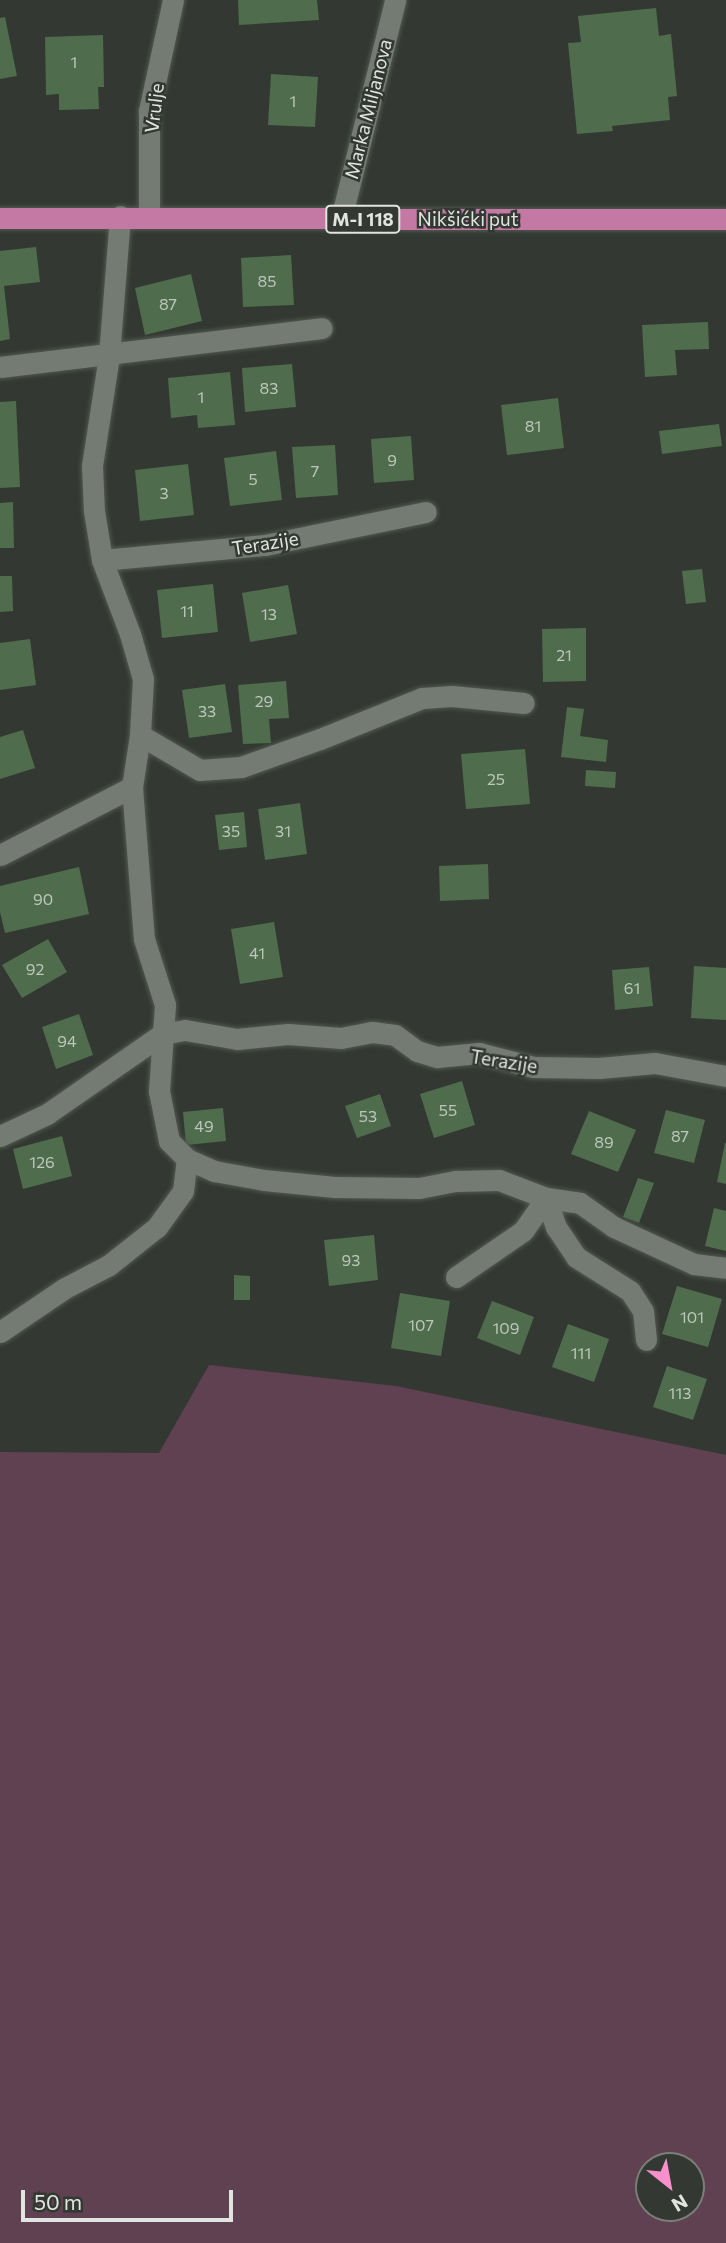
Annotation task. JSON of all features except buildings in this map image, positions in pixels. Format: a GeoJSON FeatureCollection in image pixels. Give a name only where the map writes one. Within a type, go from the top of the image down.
{"type":"FeatureCollection","features":[{"type":"Feature","properties":{"kind":"main road","name":"Nikšićki put"},"geometry":{"type":"LineString","coordinates":[[0,218],[120,216],[726,219]]}},
{"type":"Feature","properties":{"kind":"street","name":"Vrulje"},"geometry":{"type":"LineString","coordinates":[[149,217],[149,111],[173,0]]}},
{"type":"Feature","properties":{"kind":"street","name":"Marka Miljanova"},"geometry":{"type":"LineString","coordinates":[[341,219],[395,0]]}},
{"type":"Feature","properties":{"kind":"street"},"geometry":{"type":"LineString","coordinates":[[120,216],[108,356],[92,466],[94,511],[102,561],[130,634],[142,679],[140,735],[132,787],[144,939],[164,1005],[159,1091],[169,1141],[187,1159],[214,1171],[264,1180],[335,1187],[419,1188],[456,1181],[499,1180],[546,1198],[580,1203],[614,1227],[694,1264],[726,1268]]}},
{"type":"Feature","properties":{"kind":"street"},"geometry":{"type":"LineString","coordinates":[[0,367],[322,328]]}},
{"type":"Feature","properties":{"kind":"street","name":"Terazije"},"geometry":{"type":"LineString","coordinates":[[102,561],[265,545],[426,512]]}},
{"type":"Feature","properties":{"kind":"street"},"geometry":{"type":"LineString","coordinates":[[140,735],[200,770],[241,767],[422,698],[452,696],[524,703]]}},
{"type":"Feature","properties":{"kind":"street"},"geometry":{"type":"LineString","coordinates":[[0,855],[132,787]]}},
{"type":"Feature","properties":{"kind":"street","name":"Terazije"},"geometry":{"type":"LineString","coordinates":[[162,1034],[184,1030],[237,1039],[288,1034],[341,1038],[372,1032],[395,1035],[417,1051],[437,1057],[479,1053],[533,1067],[599,1068],[655,1063],[726,1076]]}},
{"type":"Feature","properties":{"kind":"street"},"geometry":{"type":"LineString","coordinates":[[0,1136],[47,1114],[162,1034]]}},
{"type":"Feature","properties":{"kind":"street"},"geometry":{"type":"LineString","coordinates":[[0,1332],[65,1289],[109,1265],[157,1227],[183,1191],[187,1159]]}},
{"type":"Feature","properties":{"kind":"street"},"geometry":{"type":"LineString","coordinates":[[456,1277],[523,1231],[546,1198]]}},
{"type":"Feature","properties":{"kind":"street"},"geometry":{"type":"LineString","coordinates":[[546,1198],[556,1227],[576,1256],[630,1291],[643,1311],[646,1340]]}},
{"type":"Feature","properties":{"kind":"shaded area"},"geometry":{"type":"Polygon","coordinates":[[[209,1365],[396,1386],[726,1455],[726,2243],[0,2243],[0,1452],[159,1453],[209,1365]]]}}]}
